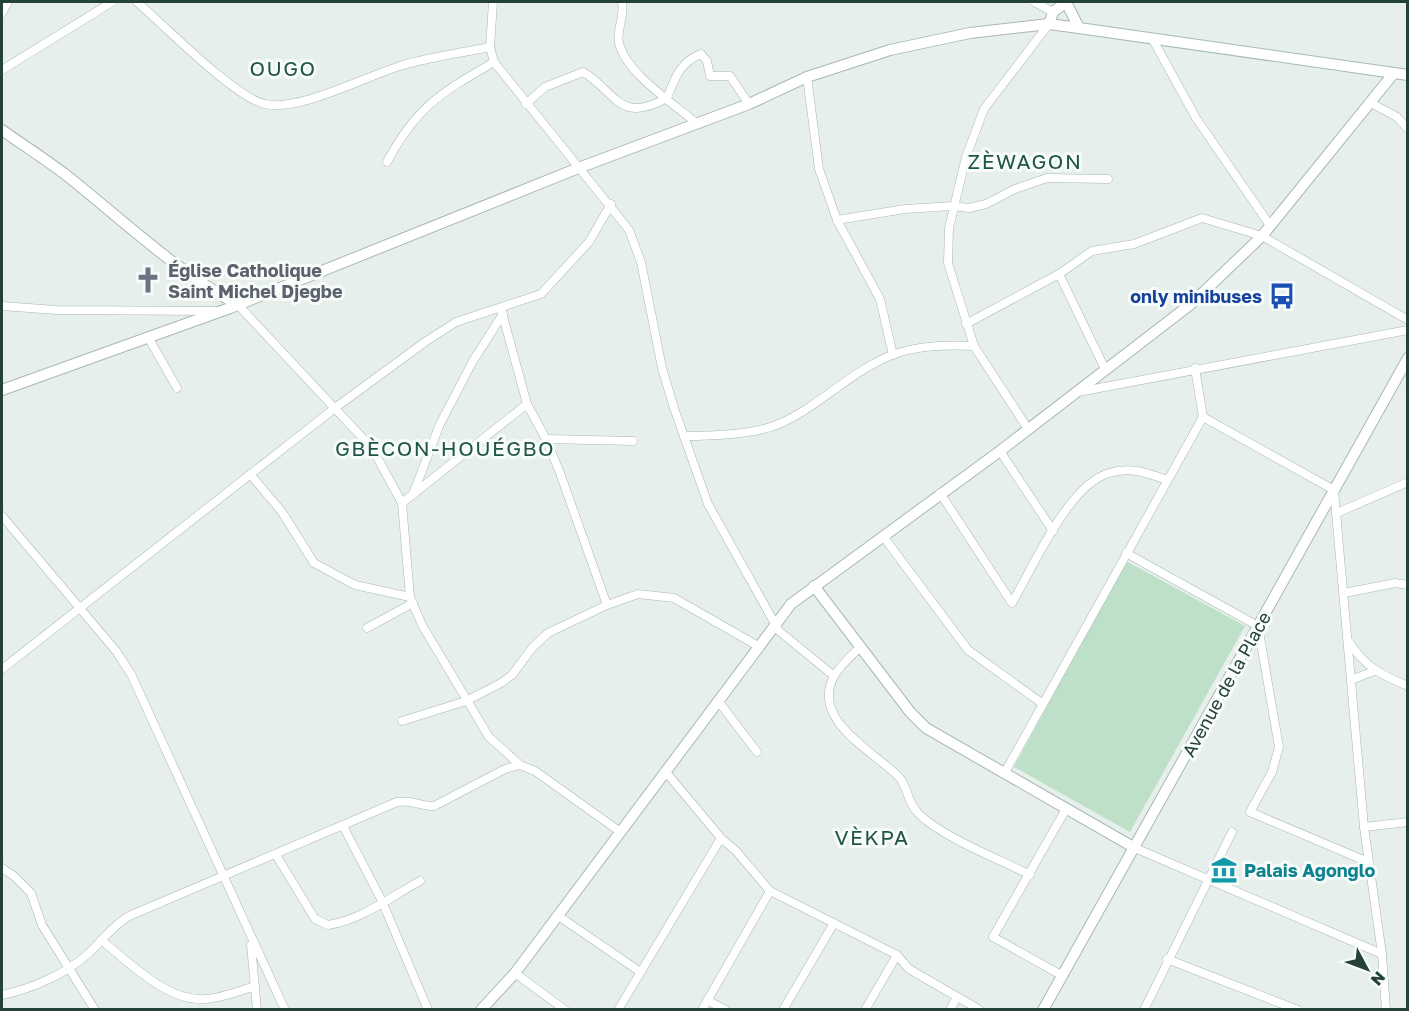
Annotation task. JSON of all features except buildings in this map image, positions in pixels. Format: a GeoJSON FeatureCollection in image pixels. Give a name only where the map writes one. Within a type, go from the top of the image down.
{"type":"FeatureCollection","features":[{"type":"Feature","properties":{"kind":"street"},"geometry":{"type":"LineString","coordinates":[[2,13],[8,2]]}},
{"type":"Feature","properties":{"kind":"street"},"geometry":{"type":"LineString","coordinates":[[2,70],[112,2]]}},
{"type":"Feature","properties":{"kind":"street"},"geometry":{"type":"LineString","coordinates":[[137,2],[234,88],[264,104],[279,106],[334,90],[401,65],[490,47]]}},
{"type":"Feature","properties":{"kind":"street"},"geometry":{"type":"LineString","coordinates":[[493,2],[490,47],[494,62],[630,230],[641,262],[662,368],[708,504],[781,633],[834,675]]}},
{"type":"Feature","properties":{"kind":"street"},"geometry":{"type":"LineString","coordinates":[[622,2],[624,13],[619,43],[628,63],[696,123]]}},
{"type":"Feature","properties":{"kind":"street"},"geometry":{"type":"LineString","coordinates":[[1034,2],[1053,12]]}},
{"type":"Feature","properties":{"kind":"street"},"geometry":{"type":"LineString","coordinates":[[1028,429],[974,346],[948,263],[949,228],[952,206],[976,125],[984,109],[1049,24],[1053,12],[1066,2],[1079,28]]}},
{"type":"Feature","properties":{"kind":"street"},"geometry":{"type":"LineString","coordinates":[[2,390],[238,305],[581,167],[749,104],[807,77],[890,50],[1013,27],[1049,24],[1407,75]]}},
{"type":"Feature","properties":{"kind":"street"},"geometry":{"type":"LineString","coordinates":[[1152,38],[1196,118],[1269,224]]}},
{"type":"Feature","properties":{"kind":"street"},"geometry":{"type":"LineString","coordinates":[[526,104],[545,87],[582,72],[612,99],[631,107],[653,106],[667,98],[676,76],[687,59],[701,54],[707,61],[710,76],[730,76],[749,104]]}},
{"type":"Feature","properties":{"kind":"street"},"geometry":{"type":"LineString","coordinates":[[387,162],[415,116],[446,91],[494,62]]}},
{"type":"Feature","properties":{"kind":"street"},"geometry":{"type":"LineString","coordinates":[[482,1010],[515,973],[619,831],[719,702],[775,622],[791,604],[1000,451],[1191,304],[1262,236],[1269,224],[1394,73],[1407,67]]}},
{"type":"Feature","properties":{"kind":"street"},"geometry":{"type":"LineString","coordinates":[[807,77],[819,169],[837,220],[880,299],[893,355]]}},
{"type":"Feature","properties":{"kind":"street"},"geometry":{"type":"LineString","coordinates":[[1371,103],[1397,117],[1407,129]]}},
{"type":"Feature","properties":{"kind":"street"},"geometry":{"type":"LineString","coordinates":[[2,130],[65,174],[145,243],[197,280],[238,305],[366,439],[402,503],[411,600],[466,701],[489,737],[520,765],[535,771],[619,831]]}},
{"type":"Feature","properties":{"kind":"street"},"geometry":{"type":"LineString","coordinates":[[837,220],[905,209],[952,206],[969,208],[986,204],[1015,189],[1047,178],[1108,178]]}},
{"type":"Feature","properties":{"kind":"street"},"geometry":{"type":"LineString","coordinates":[[2,669],[335,408],[444,328],[469,317],[502,312],[533,298],[548,288],[589,242],[611,204]]}},
{"type":"Feature","properties":{"kind":"street"},"geometry":{"type":"LineString","coordinates":[[966,324],[1059,274],[1092,251],[1134,244],[1198,218],[1209,219],[1262,236],[1407,320]]}},
{"type":"Feature","properties":{"kind":"street"},"geometry":{"type":"LineString","coordinates":[[1059,274],[1105,369]]}},
{"type":"Feature","properties":{"kind":"street"},"geometry":{"type":"LineString","coordinates":[[2,306],[56,310],[221,311]]}},
{"type":"Feature","properties":{"kind":"street"},"geometry":{"type":"LineString","coordinates":[[502,312],[527,404],[546,439],[607,604]]}},
{"type":"Feature","properties":{"kind":"street"},"geometry":{"type":"LineString","coordinates":[[413,494],[440,424],[502,312]]}},
{"type":"Feature","properties":{"kind":"street"},"geometry":{"type":"LineString","coordinates":[[1077,392],[1407,330]]}},
{"type":"Feature","properties":{"kind":"street"},"geometry":{"type":"LineString","coordinates":[[148,337],[177,388]]}},
{"type":"Feature","properties":{"kind":"street"},"geometry":{"type":"LineString","coordinates":[[684,436],[777,425],[802,413],[873,364],[893,355],[938,345],[974,346]]}},
{"type":"Feature","properties":{"kind":"street","name":"Avenue de la Place"},"geometry":{"type":"LineString","coordinates":[[1043,1010],[1407,358]]}},
{"type":"Feature","properties":{"kind":"street"},"geometry":{"type":"LineString","coordinates":[[1004,774],[1203,417],[1195,368]]}},
{"type":"Feature","properties":{"kind":"street"},"geometry":{"type":"LineString","coordinates":[[402,503],[527,404]]}},
{"type":"Feature","properties":{"kind":"street"},"geometry":{"type":"LineString","coordinates":[[1203,417],[1334,490],[1364,826],[1382,954],[1386,1010]]}},
{"type":"Feature","properties":{"kind":"street"},"geometry":{"type":"LineString","coordinates":[[546,439],[633,441]]}},
{"type":"Feature","properties":{"kind":"street"},"geometry":{"type":"LineString","coordinates":[[1000,451],[1053,531]]}},
{"type":"Feature","properties":{"kind":"street"},"geometry":{"type":"LineString","coordinates":[[940,493],[1012,603],[1053,531],[1084,487],[1108,473],[1135,470],[1167,480]]}},
{"type":"Feature","properties":{"kind":"street"},"geometry":{"type":"LineString","coordinates":[[250,474],[282,512],[314,563],[355,585],[411,600]]}},
{"type":"Feature","properties":{"kind":"street"},"geometry":{"type":"LineString","coordinates":[[1337,513],[1407,482]]}},
{"type":"Feature","properties":{"kind":"street"},"geometry":{"type":"LineString","coordinates":[[2,516],[80,608],[131,674],[285,1010]]}},
{"type":"Feature","properties":{"kind":"street"},"geometry":{"type":"LineString","coordinates":[[883,536],[968,650],[989,668],[1043,704]]}},
{"type":"Feature","properties":{"kind":"street"},"geometry":{"type":"LineString","coordinates":[[1126,553],[1258,627],[1279,747],[1272,772],[1250,812],[1368,862]]}},
{"type":"Feature","properties":{"kind":"street"},"geometry":{"type":"LineString","coordinates":[[1344,593],[1388,584],[1407,585]]}},
{"type":"Feature","properties":{"kind":"street"},"geometry":{"type":"LineString","coordinates":[[814,586],[926,728],[1135,848],[1382,954]]}},
{"type":"Feature","properties":{"kind":"street"},"geometry":{"type":"LineString","coordinates":[[402,721],[466,701],[512,675],[532,648],[548,633],[607,604],[638,594],[666,596],[681,602],[758,646]]}},
{"type":"Feature","properties":{"kind":"street"},"geometry":{"type":"LineString","coordinates":[[367,628],[411,600]]}},
{"type":"Feature","properties":{"kind":"street"},"geometry":{"type":"LineString","coordinates":[[1348,640],[1357,654],[1374,671],[1407,686]]}},
{"type":"Feature","properties":{"kind":"street"},"geometry":{"type":"LineString","coordinates":[[860,647],[834,675],[830,703],[838,723],[899,777],[909,802],[918,813],[942,830],[1030,875]]}},
{"type":"Feature","properties":{"kind":"street"},"geometry":{"type":"LineString","coordinates":[[1351,680],[1374,671]]}},
{"type":"Feature","properties":{"kind":"street"},"geometry":{"type":"LineString","coordinates":[[719,702],[757,752]]}},
{"type":"Feature","properties":{"kind":"street"},"geometry":{"type":"LineString","coordinates":[[2,995],[13,993],[68,969],[87,955],[112,927],[129,916],[225,877],[397,801],[406,800],[427,807],[434,806],[505,769],[520,765]]}},
{"type":"Feature","properties":{"kind":"street"},"geometry":{"type":"LineString","coordinates":[[665,771],[721,838],[736,851],[770,891],[897,955],[909,969],[980,1010]]}},
{"type":"Feature","properties":{"kind":"street"},"geometry":{"type":"LineString","coordinates":[[1061,975],[993,937],[1066,809]]}},
{"type":"Feature","properties":{"kind":"street"},"geometry":{"type":"LineString","coordinates":[[1364,826],[1407,822]]}},
{"type":"Feature","properties":{"kind":"street"},"geometry":{"type":"LineString","coordinates":[[343,826],[382,901],[428,1010]]}},
{"type":"Feature","properties":{"kind":"street"},"geometry":{"type":"LineString","coordinates":[[1144,1010],[1167,959],[1232,832]]}},
{"type":"Feature","properties":{"kind":"street"},"geometry":{"type":"LineString","coordinates":[[618,1010],[721,838]]}},
{"type":"Feature","properties":{"kind":"street"},"geometry":{"type":"LineString","coordinates":[[276,855],[309,911],[321,924],[337,924],[364,914],[382,901],[420,881]]}},
{"type":"Feature","properties":{"kind":"street"},"geometry":{"type":"LineString","coordinates":[[2,868],[31,893],[42,926],[95,1010]]}},
{"type":"Feature","properties":{"kind":"street"},"geometry":{"type":"LineString","coordinates":[[702,1010],[770,891]]}},
{"type":"Feature","properties":{"kind":"street"},"geometry":{"type":"LineString","coordinates":[[557,915],[639,972]]}},
{"type":"Feature","properties":{"kind":"street"},"geometry":{"type":"LineString","coordinates":[[783,1010],[834,923]]}},
{"type":"Feature","properties":{"kind":"street"},"geometry":{"type":"LineString","coordinates":[[250,937],[257,1010]]}},
{"type":"Feature","properties":{"kind":"street"},"geometry":{"type":"LineString","coordinates":[[101,940],[165,987],[192,999],[220,996],[255,986]]}},
{"type":"Feature","properties":{"kind":"street"},"geometry":{"type":"LineString","coordinates":[[865,1010],[897,955]]}},
{"type":"Feature","properties":{"kind":"street"},"geometry":{"type":"LineString","coordinates":[[1167,959],[1298,1010]]}},
{"type":"Feature","properties":{"kind":"street"},"geometry":{"type":"LineString","coordinates":[[515,973],[565,1010]]}},
{"type":"Feature","properties":{"kind":"street"},"geometry":{"type":"LineString","coordinates":[[950,1010],[957,997]]}},
{"type":"Feature","properties":{"kind":"street"},"geometry":{"type":"LineString","coordinates":[[707,1000],[726,1010]]}},
{"type":"Feature","properties":{"kind":"green space"},"geometry":{"type":"Polygon","coordinates":[[[1126,561],[1245,626],[1130,832],[1014,767],[1126,561]]]}},
{"type":"Feature","properties":{"kind":"place","name":"Église Catholique Saint Michel Djegbe"},"geometry":{"type":"Point","coordinates":[148,280]}},
{"type":"Feature","properties":{"kind":"place","name":"only minibuses"},"geometry":{"type":"Point","coordinates":[1282,296]}},
{"type":"Feature","properties":{"kind":"place","name":"Palais Agonglo"},"geometry":{"type":"Point","coordinates":[1224,870]}},
{"type":"Feature","properties":{"kind":"district","name":"OUGO"},"geometry":{"type":"Point","coordinates":[283,68]}},
{"type":"Feature","properties":{"kind":"district","name":"ZÈWAGON"},"geometry":{"type":"Point","coordinates":[1025,161]}},
{"type":"Feature","properties":{"kind":"district","name":"GBÈCON-HOUÉGBO"},"geometry":{"type":"Point","coordinates":[445,448]}},
{"type":"Feature","properties":{"kind":"district","name":"VÈKPA"},"geometry":{"type":"Point","coordinates":[872,837]}}]}
